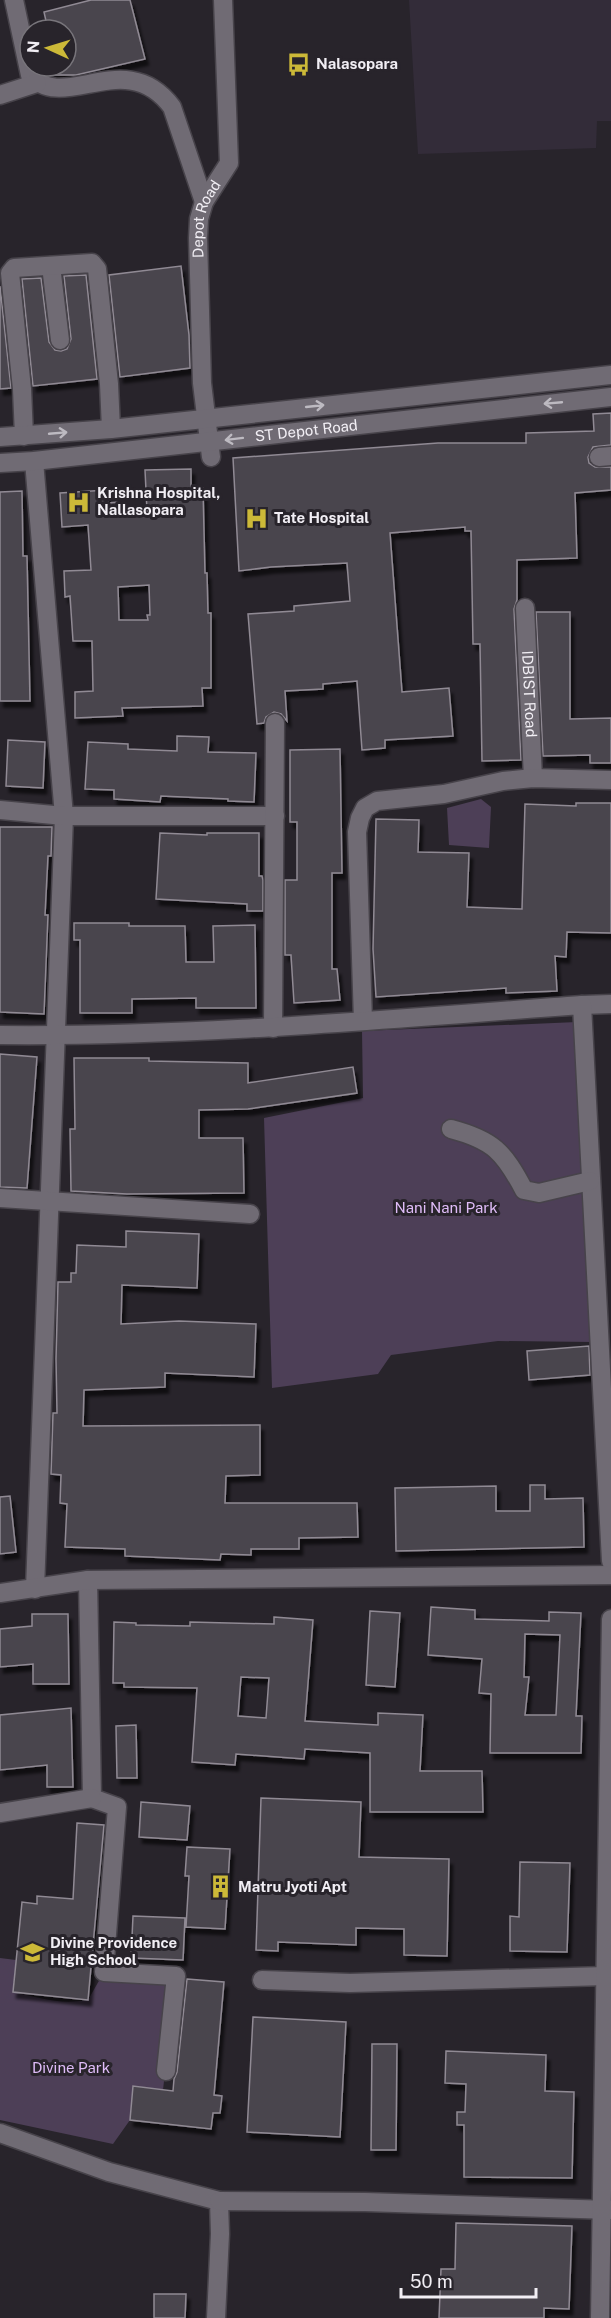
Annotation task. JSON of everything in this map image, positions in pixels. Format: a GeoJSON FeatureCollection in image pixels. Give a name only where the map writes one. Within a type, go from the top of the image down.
{"type":"FeatureCollection","features":[{"type":"Feature","properties":{"kind":"street"},"geometry":{"type":"LineString","coordinates":[[14,0],[30,75],[38,83],[45,87],[57,88],[120,78],[151,86],[164,96],[172,107],[204,202]]}},
{"type":"Feature","properties":{"kind":"street","name":"Depot Road"},"geometry":{"type":"LineString","coordinates":[[210,450],[202,383],[198,238],[199,219],[204,202],[229,163],[223,0]]}},
{"type":"Feature","properties":{"kind":"street"},"geometry":{"type":"LineString","coordinates":[[0,95],[38,83]]}},
{"type":"Feature","properties":{"kind":"street"},"geometry":{"type":"LineString","coordinates":[[24,436],[22,389],[10,273],[14,268],[92,263],[97,268],[109,384],[111,429]]}},
{"type":"Feature","properties":{"kind":"street"},"geometry":{"type":"LineString","coordinates":[[51,266],[60,340]]}},
{"type":"Feature","properties":{"kind":"street","name":"ST Depot Road"},"geometry":{"type":"LineString","coordinates":[[0,437],[111,429],[510,384],[611,375]]}},
{"type":"Feature","properties":{"kind":"street"},"geometry":{"type":"LineString","coordinates":[[510,384],[512,407]]}},
{"type":"Feature","properties":{"kind":"street","name":"ST Depot Road"},"geometry":{"type":"LineString","coordinates":[[0,463],[210,450],[512,407],[611,398]]}},
{"type":"Feature","properties":{"kind":"street"},"geometry":{"type":"LineString","coordinates":[[34,461],[64,816],[35,1589]]}},
{"type":"Feature","properties":{"kind":"street","name":"IDBIST Road"},"geometry":{"type":"LineString","coordinates":[[525,608],[533,778]]}},
{"type":"Feature","properties":{"kind":"street"},"geometry":{"type":"LineString","coordinates":[[273,1028],[275,723]]}},
{"type":"Feature","properties":{"kind":"street"},"geometry":{"type":"LineString","coordinates":[[363,1021],[357,832],[365,808],[377,801],[436,795],[503,781],[533,778],[611,780]]}},
{"type":"Feature","properties":{"kind":"street"},"geometry":{"type":"LineString","coordinates":[[0,810],[64,816],[275,816]]}},
{"type":"Feature","properties":{"kind":"street"},"geometry":{"type":"LineString","coordinates":[[0,1035],[56,1036],[273,1028],[611,1004]]}},
{"type":"Feature","properties":{"kind":"street"},"geometry":{"type":"LineString","coordinates":[[582,1005],[611,1561]]}},
{"type":"Feature","properties":{"kind":"street"},"geometry":{"type":"LineString","coordinates":[[451,1129],[477,1136],[499,1150],[524,1190],[539,1193],[590,1181]]}},
{"type":"Feature","properties":{"kind":"street"},"geometry":{"type":"LineString","coordinates":[[0,1198],[250,1214]]}},
{"type":"Feature","properties":{"kind":"street"},"geometry":{"type":"LineString","coordinates":[[0,1593],[88,1580],[611,1575]]}},
{"type":"Feature","properties":{"kind":"street"},"geometry":{"type":"LineString","coordinates":[[88,1580],[92,1798]]}},
{"type":"Feature","properties":{"kind":"street"},"geometry":{"type":"LineString","coordinates":[[600,2318],[606,2211],[606,1976],[609,1913],[611,1619]]}},
{"type":"Feature","properties":{"kind":"street"},"geometry":{"type":"LineString","coordinates":[[0,1813],[92,1798],[117,1807],[104,1972],[176,1976],[166,2071]]}},
{"type":"Feature","properties":{"kind":"street"},"geometry":{"type":"LineString","coordinates":[[262,1980],[350,1983],[606,1976]]}},
{"type":"Feature","properties":{"kind":"street"},"geometry":{"type":"LineString","coordinates":[[0,2133],[109,2172],[219,2200],[365,2202],[606,2211]]}},
{"type":"Feature","properties":{"kind":"street"},"geometry":{"type":"LineString","coordinates":[[216,2318],[220,2234],[219,2200]]}},
{"type":"Feature","properties":{"kind":"shaded area"},"geometry":{"type":"Polygon","coordinates":[[[409,0],[611,0],[611,121],[597,121],[596,148],[418,154],[409,0]]]}},
{"type":"Feature","properties":{"kind":"green space"},"geometry":{"type":"Polygon","coordinates":[[[481,799],[491,807],[489,848],[449,845],[447,808],[481,799]]]}},
{"type":"Feature","properties":{"kind":"green space","name":"Nani Nani Park"},"geometry":{"type":"Polygon","coordinates":[[[577,1022],[593,1342],[498,1341],[391,1355],[378,1374],[272,1388],[264,1118],[363,1098],[362,1031],[577,1022]]]}},
{"type":"Feature","properties":{"kind":"green space","name":"Divine Park"},"geometry":{"type":"Polygon","coordinates":[[[0,1958],[16,1960],[13,1992],[59,2001],[88,2000],[104,1972],[176,1976],[163,2090],[133,2087],[130,2120],[113,2144],[0,2120],[0,1958]]]}},
{"type":"Feature","properties":{"kind":"building"},"geometry":{"type":"Polygon","coordinates":[[[91,0],[130,0],[145,59],[78,75],[78,18],[45,18],[44,12],[91,0]]]}},
{"type":"Feature","properties":{"kind":"building"},"geometry":{"type":"Polygon","coordinates":[[[181,266],[189,335],[190,368],[120,377],[109,275],[181,266]]]}},
{"type":"Feature","properties":{"kind":"building"},"geometry":{"type":"Polygon","coordinates":[[[86,275],[97,379],[33,386],[22,279],[41,278],[49,342],[55,350],[61,351],[67,349],[71,339],[64,276],[86,275]]]}},
{"type":"Feature","properties":{"kind":"building"},"geometry":{"type":"Polygon","coordinates":[[[0,286],[11,388],[0,389],[0,286]]]}},
{"type":"Feature","properties":{"kind":"building"},"geometry":{"type":"Polygon","coordinates":[[[611,413],[611,445],[593,447],[588,457],[589,463],[595,467],[611,467],[611,490],[575,493],[577,558],[517,560],[517,600],[514,609],[521,760],[482,761],[480,644],[473,644],[471,531],[465,531],[465,527],[390,533],[402,692],[449,688],[453,736],[385,740],[385,748],[362,750],[357,681],[323,684],[323,689],[285,691],[287,721],[281,714],[274,712],[266,717],[264,723],[257,724],[248,614],[294,611],[294,606],[350,601],[347,563],[239,571],[233,458],[438,443],[526,443],[526,433],[594,431],[593,414],[611,413]]]}},
{"type":"Feature","properties":{"kind":"building"},"geometry":{"type":"Polygon","coordinates":[[[191,469],[191,489],[203,488],[205,573],[207,573],[208,613],[211,613],[211,688],[202,688],[203,706],[122,708],[123,716],[75,718],[75,692],[93,691],[92,641],[73,641],[70,596],[65,597],[64,571],[91,570],[88,525],[62,527],[60,493],[107,490],[108,503],[118,502],[119,511],[147,511],[145,470],[191,469]],[[149,585],[118,587],[119,620],[148,620],[147,615],[150,615],[149,585]]]}},
{"type":"Feature","properties":{"kind":"building"},"geometry":{"type":"Polygon","coordinates":[[[22,491],[23,556],[27,556],[30,701],[0,701],[0,492],[22,491]]]}},
{"type":"Feature","properties":{"kind":"building"},"geometry":{"type":"Polygon","coordinates":[[[536,612],[570,612],[570,719],[611,718],[611,763],[590,763],[590,755],[543,756],[536,612]]]}},
{"type":"Feature","properties":{"kind":"building"},"geometry":{"type":"Polygon","coordinates":[[[177,736],[209,737],[208,752],[256,753],[254,802],[161,796],[160,802],[114,799],[114,790],[85,789],[88,742],[128,744],[128,749],[177,751],[177,736]]]}},
{"type":"Feature","properties":{"kind":"building"},"geometry":{"type":"Polygon","coordinates":[[[8,740],[45,742],[43,788],[6,786],[8,740]]]}},
{"type":"Feature","properties":{"kind":"building"},"geometry":{"type":"Polygon","coordinates":[[[340,749],[342,873],[332,873],[332,969],[337,969],[340,1000],[294,1003],[291,955],[285,955],[285,880],[297,880],[297,822],[290,822],[290,750],[340,749]]]}},
{"type":"Feature","properties":{"kind":"building"},"geometry":{"type":"Polygon","coordinates":[[[576,803],[611,803],[611,933],[567,932],[566,957],[555,956],[557,991],[506,993],[506,988],[376,997],[373,949],[376,819],[419,820],[418,852],[469,853],[467,907],[522,909],[525,804],[576,806],[576,803]]]}},
{"type":"Feature","properties":{"kind":"building"},"geometry":{"type":"Polygon","coordinates":[[[0,827],[52,827],[45,915],[48,915],[44,1014],[0,1012],[0,827]]]}},
{"type":"Feature","properties":{"kind":"building"},"geometry":{"type":"Polygon","coordinates":[[[160,833],[207,835],[207,833],[259,833],[259,876],[262,876],[263,880],[263,911],[247,911],[247,904],[156,899],[160,833]]]}},
{"type":"Feature","properties":{"kind":"building"},"geometry":{"type":"Polygon","coordinates":[[[74,923],[185,926],[186,962],[214,962],[213,926],[255,925],[256,1008],[196,1008],[196,998],[132,999],[132,1013],[80,1013],[80,940],[74,940],[74,923]]]}},
{"type":"Feature","properties":{"kind":"building"},"geometry":{"type":"Polygon","coordinates":[[[0,1054],[37,1057],[27,1188],[0,1187],[0,1054]]]}},
{"type":"Feature","properties":{"kind":"building"},"geometry":{"type":"Polygon","coordinates":[[[74,1058],[149,1058],[149,1061],[248,1063],[248,1083],[353,1067],[357,1093],[248,1109],[199,1110],[199,1138],[243,1138],[244,1193],[127,1194],[71,1191],[70,1129],[75,1129],[74,1058]]]}},
{"type":"Feature","properties":{"kind":"building"},"geometry":{"type":"Polygon","coordinates":[[[126,1231],[199,1234],[197,1288],[122,1285],[121,1324],[179,1321],[256,1324],[254,1377],[165,1373],[165,1387],[84,1390],[83,1426],[260,1425],[260,1475],[226,1476],[225,1503],[357,1503],[358,1537],[299,1538],[299,1549],[251,1549],[251,1555],[221,1554],[220,1560],[125,1556],[125,1549],[65,1547],[67,1504],[60,1503],[61,1475],[51,1474],[53,1413],[57,1413],[58,1282],[71,1282],[71,1273],[76,1273],[77,1245],[126,1247],[126,1231]]]}},
{"type":"Feature","properties":{"kind":"building"},"geometry":{"type":"Polygon","coordinates":[[[589,1346],[590,1375],[529,1380],[527,1351],[589,1346]]]}},
{"type":"Feature","properties":{"kind":"building"},"geometry":{"type":"Polygon","coordinates":[[[530,1485],[545,1485],[545,1499],[583,1498],[584,1547],[396,1551],[395,1488],[496,1486],[496,1511],[530,1511],[530,1485]]]}},
{"type":"Feature","properties":{"kind":"building"},"geometry":{"type":"Polygon","coordinates":[[[10,1496],[16,1552],[0,1554],[0,1497],[10,1496]]]}},
{"type":"Feature","properties":{"kind":"building"},"geometry":{"type":"Polygon","coordinates":[[[431,1607],[475,1610],[475,1619],[549,1621],[549,1612],[581,1613],[576,1716],[582,1716],[581,1753],[490,1753],[491,1694],[479,1693],[482,1659],[428,1655],[431,1607]],[[525,1634],[524,1677],[529,1677],[525,1715],[556,1715],[560,1635],[525,1634]]]}},
{"type":"Feature","properties":{"kind":"building"},"geometry":{"type":"Polygon","coordinates":[[[370,1611],[400,1613],[395,1687],[366,1685],[370,1611]]]}},
{"type":"Feature","properties":{"kind":"building"},"geometry":{"type":"Polygon","coordinates":[[[32,1614],[68,1614],[69,1684],[33,1684],[33,1664],[0,1667],[0,1629],[32,1626],[32,1614]]]}},
{"type":"Feature","properties":{"kind":"building"},"geometry":{"type":"Polygon","coordinates":[[[274,1617],[313,1620],[305,1721],[378,1725],[378,1713],[423,1715],[420,1771],[482,1771],[483,1812],[370,1812],[370,1753],[305,1749],[304,1759],[236,1754],[235,1765],[192,1762],[197,1688],[124,1687],[124,1683],[113,1683],[114,1622],[136,1623],[136,1625],[190,1626],[190,1622],[274,1624],[274,1617]],[[241,1677],[238,1716],[266,1718],[269,1678],[241,1677]]]}},
{"type":"Feature","properties":{"kind":"building"},"geometry":{"type":"Polygon","coordinates":[[[71,1708],[73,1787],[47,1787],[47,1765],[0,1770],[0,1715],[71,1708]]]}},
{"type":"Feature","properties":{"kind":"building"},"geometry":{"type":"Polygon","coordinates":[[[136,1725],[137,1778],[117,1778],[116,1726],[136,1725]]]}},
{"type":"Feature","properties":{"kind":"building"},"geometry":{"type":"Polygon","coordinates":[[[261,1798],[361,1802],[359,1857],[449,1859],[447,1956],[404,1955],[404,1929],[356,1928],[356,1945],[278,1942],[278,1951],[256,1950],[261,1798]]]}},
{"type":"Feature","properties":{"kind":"building"},"geometry":{"type":"Polygon","coordinates":[[[141,1802],[190,1806],[187,1840],[139,1837],[141,1802]]]}},
{"type":"Feature","properties":{"kind":"building"},"geometry":{"type":"Polygon","coordinates":[[[77,1823],[104,1825],[88,2000],[13,1992],[22,1902],[37,1904],[37,1896],[73,1899],[77,1823]]]}},
{"type":"Feature","properties":{"kind":"building","name":"Matru Jyoti Apt"},"geometry":{"type":"Polygon","coordinates":[[[187,1847],[230,1849],[225,1929],[186,1927],[189,1876],[185,1876],[187,1847]]]}},
{"type":"Feature","properties":{"kind":"building"},"geometry":{"type":"Polygon","coordinates":[[[520,1862],[570,1863],[567,1952],[510,1951],[510,1916],[519,1917],[520,1862]]]}},
{"type":"Feature","properties":{"kind":"building"},"geometry":{"type":"Polygon","coordinates":[[[133,1916],[185,1918],[183,1960],[131,1958],[133,1916]]]}},
{"type":"Feature","properties":{"kind":"building"},"geometry":{"type":"Polygon","coordinates":[[[187,1979],[224,1982],[214,2095],[222,2096],[220,2113],[213,2113],[211,2129],[130,2120],[133,2086],[173,2091],[187,1979]]]}},
{"type":"Feature","properties":{"kind":"building"},"geometry":{"type":"Polygon","coordinates":[[[253,2017],[346,2022],[340,2137],[247,2132],[253,2017]]]}},
{"type":"Feature","properties":{"kind":"building"},"geometry":{"type":"Polygon","coordinates":[[[372,2044],[397,2044],[396,2150],[371,2150],[372,2044]]]}},
{"type":"Feature","properties":{"kind":"building"},"geometry":{"type":"Polygon","coordinates":[[[446,2051],[546,2055],[545,2091],[574,2092],[572,2178],[464,2177],[464,2125],[457,2125],[457,2112],[465,2112],[466,2084],[445,2083],[446,2051]]]}},
{"type":"Feature","properties":{"kind":"building"},"geometry":{"type":"Polygon","coordinates":[[[456,2223],[572,2226],[569,2309],[544,2308],[544,2318],[439,2318],[441,2269],[455,2269],[456,2223]]]}},
{"type":"Feature","properties":{"kind":"building"},"geometry":{"type":"Polygon","coordinates":[[[154,2294],[186,2294],[185,2318],[154,2318],[154,2294]]]}},
{"type":"Feature","properties":{"kind":"place","name":"Nalasopara"},"geometry":{"type":"Point","coordinates":[298,64]}},
{"type":"Feature","properties":{"kind":"place","name":"Krishna Hospital, Nallasopara"},"geometry":{"type":"Point","coordinates":[79,502]}},
{"type":"Feature","properties":{"kind":"place","name":"Tate Hospital"},"geometry":{"type":"Point","coordinates":[256,518]}},
{"type":"Feature","properties":{"kind":"place","name":"Matru Jyoti Apt"},"geometry":{"type":"Point","coordinates":[220,1887]}},
{"type":"Feature","properties":{"kind":"place","name":"Divine Providence High School"},"geometry":{"type":"Point","coordinates":[32,1952]}}]}
